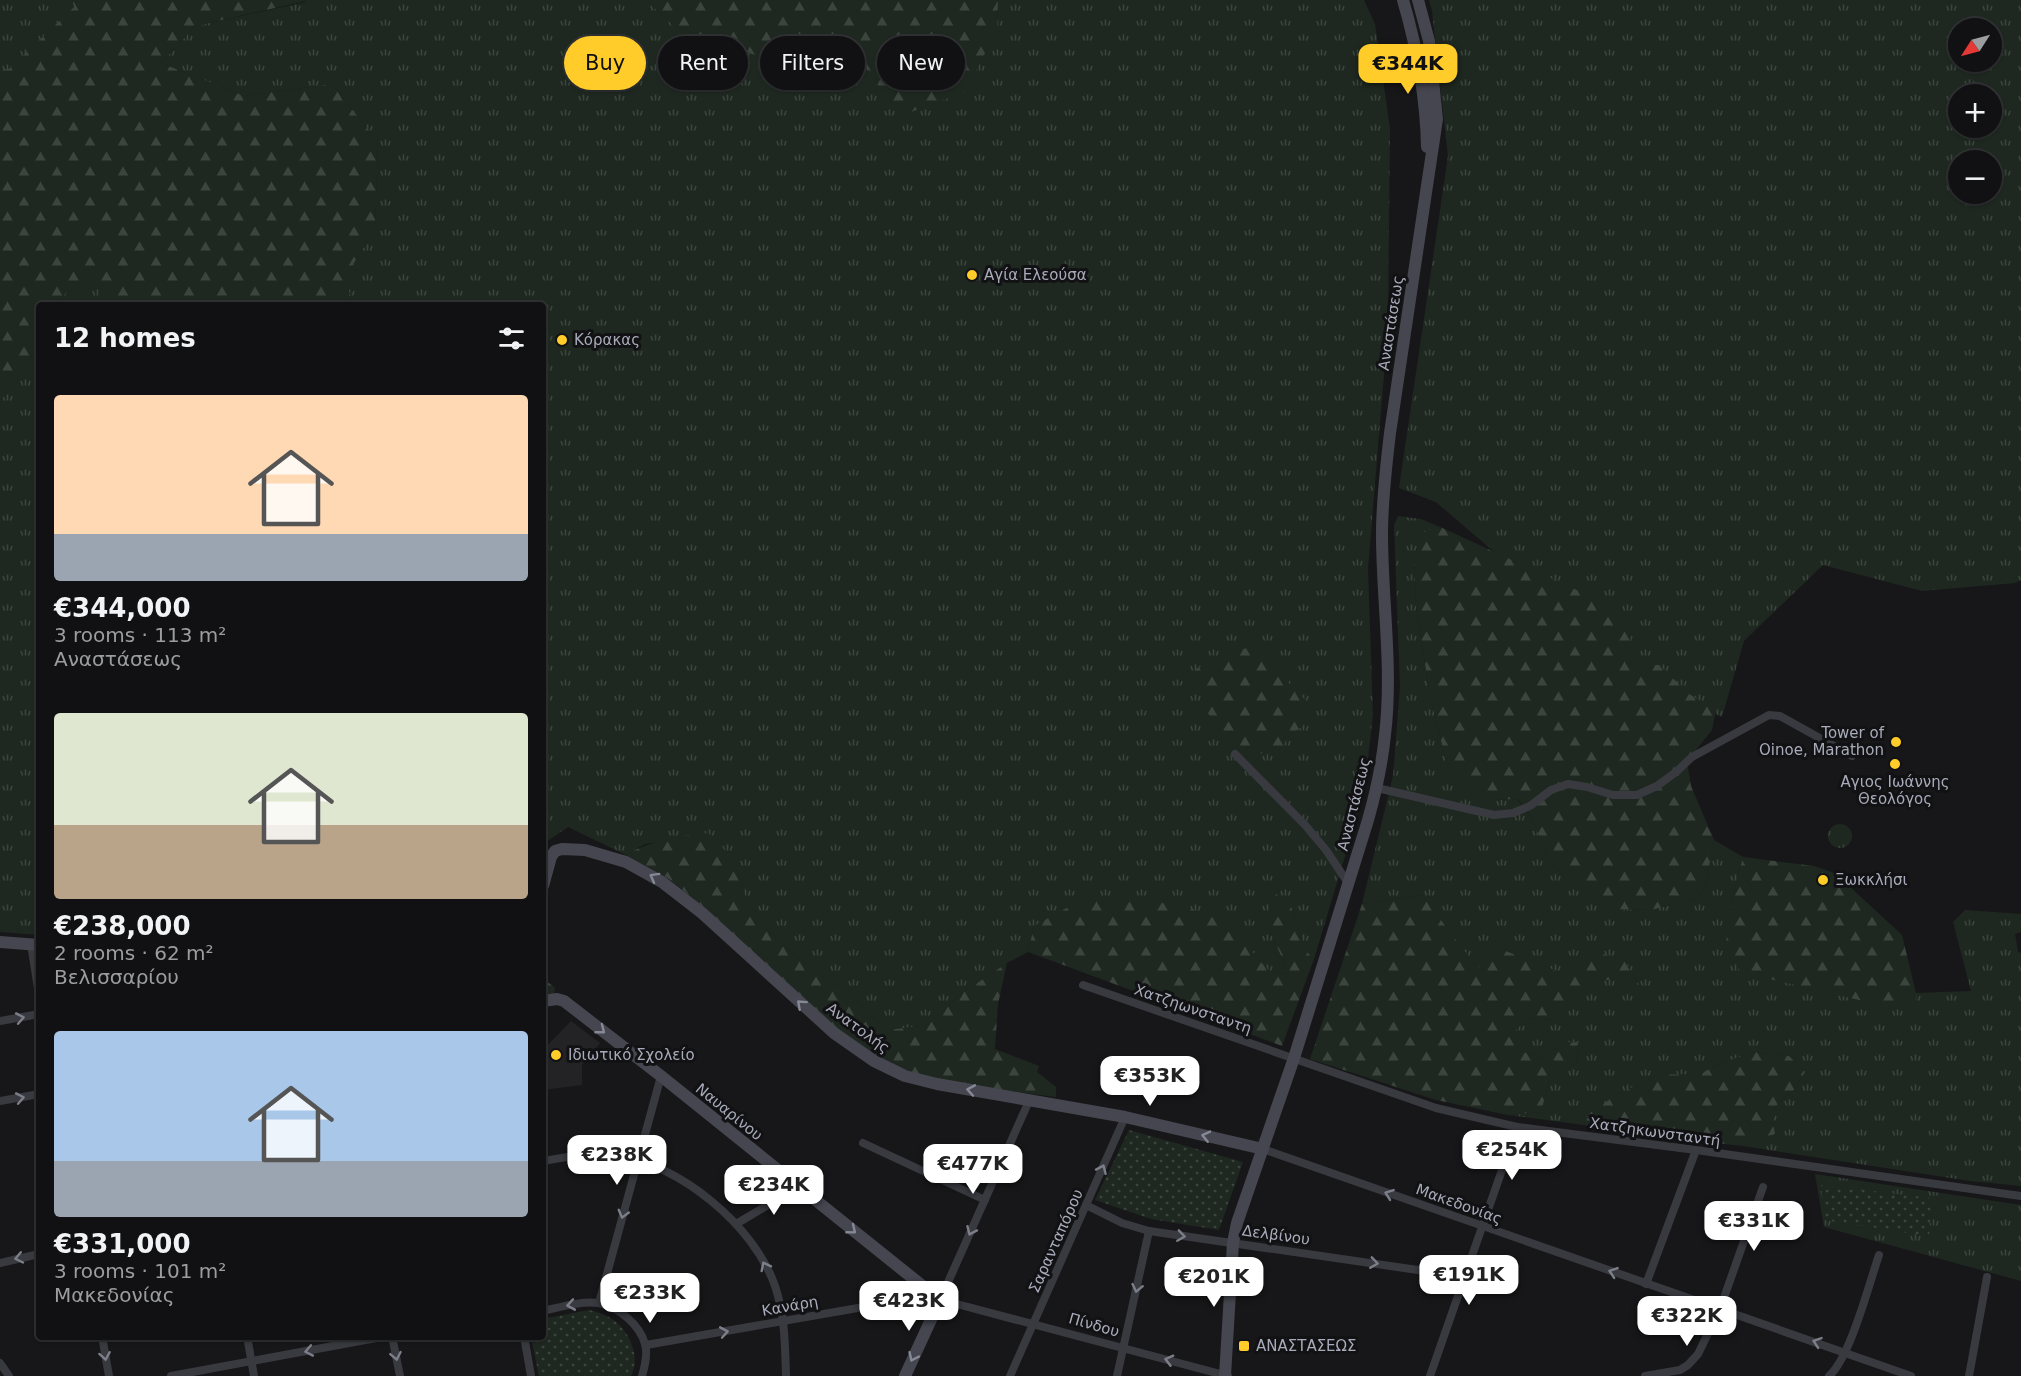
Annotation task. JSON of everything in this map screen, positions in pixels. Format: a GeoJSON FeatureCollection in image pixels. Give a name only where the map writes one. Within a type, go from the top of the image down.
{"type":"FeatureCollection","features":[{"type":"Feature","properties":{"kind":"street"},"geometry":{"type":"LineString","coordinates":[[1403,0],[1414,39],[1427,117],[1428,188]]}},
{"type":"Feature","properties":{"kind":"street"},"geometry":{"type":"LineString","coordinates":[[1419,0],[1429,41],[1437,119],[1428,188]]}},
{"type":"Feature","properties":{"kind":"street","name":"Αναστάσεως"},"geometry":{"type":"LineString","coordinates":[[1227,1376],[1233,1243],[1237,1223],[1294,1058],[1377,788],[1386,734],[1388,672],[1382,534],[1385,483],[1390,434],[1428,188]]}},
{"type":"Feature","properties":{"kind":"street"},"geometry":{"type":"LineString","coordinates":[[1377,788],[1494,815],[1513,813],[1530,806],[1551,790],[1568,784],[1613,795],[1637,795],[1657,786],[1692,757],[1769,715],[1780,716],[1852,756]]}},
{"type":"Feature","properties":{"kind":"street"},"geometry":{"type":"LineString","coordinates":[[1235,754],[1305,825],[1326,850],[1348,883]]}},
{"type":"Feature","properties":{"kind":"street","name":"Ανατολής"},"geometry":{"type":"LineString","coordinates":[[546,875],[555,851],[585,850],[626,862],[662,882],[702,913],[834,1033],[873,1061],[904,1076],[937,1084],[1125,1117],[1263,1149]]}},
{"type":"Feature","properties":{"kind":"street"},"geometry":{"type":"LineString","coordinates":[[0,942],[35,945]]}},
{"type":"Feature","properties":{"kind":"street","name":"Χατζηωνσταντη"},"geometry":{"type":"LineString","coordinates":[[1083,985],[1294,1058]]}},
{"type":"Feature","properties":{"kind":"street","name":"Ναυαρίνου"},"geometry":{"type":"LineString","coordinates":[[548,1000],[564,1001],[940,1300]]}},
{"type":"Feature","properties":{"kind":"street"},"geometry":{"type":"LineString","coordinates":[[0,1021],[36,1015]]}},
{"type":"Feature","properties":{"kind":"street","name":"Χατζηκωνσταντή"},"geometry":{"type":"LineString","coordinates":[[1294,1058],[1436,1108],[1516,1127],[1696,1150],[2021,1197]]}},
{"type":"Feature","properties":{"kind":"street"},"geometry":{"type":"LineString","coordinates":[[599,1303],[661,1076]]}},
{"type":"Feature","properties":{"kind":"street"},"geometry":{"type":"LineString","coordinates":[[0,1101],[36,1095]]}},
{"type":"Feature","properties":{"kind":"street"},"geometry":{"type":"LineString","coordinates":[[904,1376],[1029,1101]]}},
{"type":"Feature","properties":{"kind":"street","name":"Σαρανταπόρου"},"geometry":{"type":"LineString","coordinates":[[1010,1376],[1125,1117]]}},
{"type":"Feature","properties":{"kind":"street"},"geometry":{"type":"LineString","coordinates":[[1430,1376],[1516,1127]]}},
{"type":"Feature","properties":{"kind":"street"},"geometry":{"type":"LineString","coordinates":[[862,1143],[985,1200]]}},
{"type":"Feature","properties":{"kind":"street","name":"Μακεδονίας"},"geometry":{"type":"LineString","coordinates":[[1263,1149],[1911,1376]]}},
{"type":"Feature","properties":{"kind":"street"},"geometry":{"type":"LineString","coordinates":[[1646,1284],[1696,1150]]}},
{"type":"Feature","properties":{"kind":"street"},"geometry":{"type":"LineString","coordinates":[[546,1161],[580,1155],[613,1155],[638,1160],[673,1174],[699,1192],[736,1224],[759,1254],[774,1284],[784,1321],[786,1376]]}},
{"type":"Feature","properties":{"kind":"street"},"geometry":{"type":"LineString","coordinates":[[736,1224],[798,1187]]}},
{"type":"Feature","properties":{"kind":"street"},"geometry":{"type":"LineString","coordinates":[[1645,1376],[1680,1370],[1698,1354],[1720,1309],[1763,1187]]}},
{"type":"Feature","properties":{"kind":"street","name":"Δελβίνου"},"geometry":{"type":"LineString","coordinates":[[1086,1205],[1122,1223],[1149,1231],[1466,1277]]}},
{"type":"Feature","properties":{"kind":"street"},"geometry":{"type":"LineString","coordinates":[[1117,1376],[1149,1231]]}},
{"type":"Feature","properties":{"kind":"street"},"geometry":{"type":"LineString","coordinates":[[0,1263],[36,1255]]}},
{"type":"Feature","properties":{"kind":"street"},"geometry":{"type":"LineString","coordinates":[[1829,1376],[1836,1369],[1845,1352],[1879,1255]]}},
{"type":"Feature","properties":{"kind":"street"},"geometry":{"type":"LineString","coordinates":[[1969,1376],[1987,1277]]}},
{"type":"Feature","properties":{"kind":"street","name":"Κανάρη"},"geometry":{"type":"LineString","coordinates":[[646,1345],[915,1298],[940,1300]]}},
{"type":"Feature","properties":{"kind":"street"},"geometry":{"type":"LineString","coordinates":[[546,1310],[579,1303],[599,1303],[615,1309],[628,1319],[640,1333],[646,1345],[646,1363],[642,1376]]}},
{"type":"Feature","properties":{"kind":"street","name":"Πίνδου"},"geometry":{"type":"LineString","coordinates":[[953,1303],[1227,1376]]}},
{"type":"Feature","properties":{"kind":"street"},"geometry":{"type":"LineString","coordinates":[[103,1340],[109,1376]]}},
{"type":"Feature","properties":{"kind":"street"},"geometry":{"type":"LineString","coordinates":[[248,1340],[254,1376]]}},
{"type":"Feature","properties":{"kind":"street"},"geometry":{"type":"LineString","coordinates":[[171,1376],[366,1340]]}},
{"type":"Feature","properties":{"kind":"street"},"geometry":{"type":"LineString","coordinates":[[393,1340],[400,1376]]}},
{"type":"Feature","properties":{"kind":"street"},"geometry":{"type":"LineString","coordinates":[[525,1340],[531,1376]]}},
{"type":"Feature","properties":{"kind":"street"},"geometry":{"type":"LineString","coordinates":[[0,1363],[9,1376]]}},
{"type":"Feature","properties":{"kind":"shaded area"},"geometry":{"type":"Polygon","coordinates":[[[571,1021],[600,1043],[582,1065],[582,1085],[546,1090],[546,1047],[571,1021]]]}},
{"type":"Feature","properties":{"kind":"green space"},"geometry":{"type":"Polygon","coordinates":[[[0,0],[72,0],[74,7],[9,70],[0,70],[0,0]]]}},
{"type":"Feature","properties":{"kind":"green space"},"geometry":{"type":"Polygon","coordinates":[[[72,0],[306,1],[195,26],[161,63],[244,96],[332,84],[378,142],[375,229],[344,279],[353,302],[98,302],[99,285],[66,292],[60,302],[36,302],[36,348],[0,402],[0,70],[9,69],[74,7],[72,0]]]}},
{"type":"Feature","properties":{"kind":"green space"},"geometry":{"type":"Polygon","coordinates":[[[305,0],[646,0],[673,25],[703,36],[658,36],[658,90],[748,90],[748,52],[760,57],[760,90],[865,90],[865,67],[877,84],[877,90],[882,90],[903,115],[931,90],[965,90],[965,59],[997,30],[998,0],[1364,0],[1375,24],[1390,128],[1388,326],[1368,569],[1373,715],[1364,793],[1314,959],[1305,950],[1291,906],[1271,933],[1289,974],[1270,972],[1252,952],[1034,926],[1028,952],[1007,963],[958,996],[928,1025],[888,1030],[868,1014],[849,991],[828,981],[793,954],[767,929],[747,902],[734,863],[662,841],[645,844],[626,855],[568,827],[546,842],[546,302],[353,302],[344,279],[375,229],[378,142],[332,84],[244,96],[161,63],[195,26],[306,2],[305,0]]]}},
{"type":"Feature","properties":{"kind":"green space"},"geometry":{"type":"Polygon","coordinates":[[[646,0],[998,0],[997,30],[965,92],[903,115],[882,90],[965,90],[965,36],[877,36],[877,84],[865,67],[865,36],[760,36],[760,57],[748,52],[748,36],[703,36],[673,25],[646,0]]]}},
{"type":"Feature","properties":{"kind":"green space"},"geometry":{"type":"Polygon","coordinates":[[[1429,0],[2021,0],[2021,580],[2015,583],[1922,591],[1823,565],[1744,641],[1722,717],[1651,686],[1436,502],[1399,488],[1448,156],[1429,0]]]}},
{"type":"Feature","properties":{"kind":"green space"},"geometry":{"type":"Polygon","coordinates":[[[100,284],[98,302],[60,302],[66,292],[100,284]]]}},
{"type":"Feature","properties":{"kind":"green space"},"geometry":{"type":"Polygon","coordinates":[[[36,348],[36,935],[0,932],[0,402],[36,348]]]}},
{"type":"Feature","properties":{"kind":"green space"},"geometry":{"type":"Polygon","coordinates":[[[1398,516],[1421,519],[1438,526],[1425,532],[1414,555],[1416,607],[1429,689],[1447,766],[1487,800],[1517,799],[1533,820],[1547,857],[1569,882],[1612,909],[1651,910],[1699,898],[1706,883],[1714,840],[1743,857],[1731,903],[1915,1004],[1916,993],[1971,991],[1953,922],[1965,910],[2021,914],[2021,932],[2015,934],[2018,952],[2021,953],[2021,1186],[1970,1181],[1743,1146],[1775,1134],[1772,1114],[1779,1102],[1793,1091],[1805,1072],[1789,1056],[1754,1052],[1717,1065],[1698,1075],[1659,1074],[1619,1094],[1589,1113],[1584,1125],[1508,1115],[1541,1112],[1549,1082],[1576,1062],[1578,1042],[1563,1043],[1543,1058],[1518,1050],[1515,1030],[1528,1018],[1554,1020],[1580,1003],[1590,986],[1616,976],[1638,983],[1625,962],[1564,974],[1491,945],[1478,969],[1422,895],[1362,904],[1393,776],[1400,687],[1394,525],[1398,516]]]}},
{"type":"Feature","properties":{"kind":"green space"},"geometry":{"type":"Polygon","coordinates":[[[1438,526],[1594,598],[1619,618],[1631,639],[1619,653],[1630,665],[1659,665],[1689,694],[1716,710],[1712,730],[1687,761],[1691,786],[1714,840],[1706,883],[1699,898],[1651,910],[1611,909],[1569,882],[1547,857],[1533,820],[1518,799],[1487,800],[1447,766],[1429,689],[1416,607],[1414,555],[1425,532],[1438,526]]]}},
{"type":"Feature","properties":{"kind":"green space"},"geometry":{"type":"Polygon","coordinates":[[[1250,648],[1270,654],[1281,667],[1287,681],[1308,703],[1303,726],[1272,753],[1235,754],[1229,740],[1207,712],[1205,698],[1196,684],[1195,669],[1212,664],[1229,650],[1250,648]]]}},
{"type":"Feature","properties":{"kind":"green space"},"geometry":{"type":"Polygon","coordinates":[[[1840,824],[1849,827],[1852,836],[1849,845],[1840,848],[1831,845],[1828,836],[1831,827],[1840,824]]]}},
{"type":"Feature","properties":{"kind":"green space"},"geometry":{"type":"Polygon","coordinates":[[[708,833],[720,844],[734,863],[747,902],[767,929],[793,954],[828,981],[849,991],[868,1014],[888,1030],[928,1025],[958,996],[1007,963],[998,1004],[995,1049],[1039,1066],[1037,1072],[1056,1087],[1056,1097],[939,1082],[882,1061],[836,1029],[706,909],[669,879],[626,855],[655,842],[708,833]]]}},
{"type":"Feature","properties":{"kind":"green space"},"geometry":{"type":"Polygon","coordinates":[[[1743,857],[1814,866],[1846,877],[1848,885],[1902,935],[1916,993],[1915,1005],[1885,1006],[1740,972],[1726,943],[1731,903],[1743,857]]]}},
{"type":"Feature","properties":{"kind":"green space"},"geometry":{"type":"Polygon","coordinates":[[[1276,894],[1291,906],[1305,950],[1314,959],[1282,1046],[1028,952],[1034,926],[1074,904],[1123,895],[1192,909],[1232,925],[1270,972],[1289,974],[1271,933],[1268,911],[1276,894]]]}},
{"type":"Feature","properties":{"kind":"green space"},"geometry":{"type":"Polygon","coordinates":[[[1422,895],[1478,969],[1491,945],[1564,974],[1587,948],[1625,962],[1639,985],[1616,977],[1590,986],[1580,1003],[1554,1020],[1528,1018],[1516,1030],[1518,1050],[1543,1058],[1563,1043],[1578,1042],[1576,1062],[1549,1082],[1541,1112],[1508,1115],[1436,1100],[1310,1059],[1362,904],[1422,895]]]}},
{"type":"Feature","properties":{"kind":"green space"},"geometry":{"type":"Polygon","coordinates":[[[546,980],[555,988],[554,995],[546,996],[546,980]]]}},
{"type":"Feature","properties":{"kind":"green space"},"geometry":{"type":"Polygon","coordinates":[[[1754,1052],[1789,1056],[1805,1072],[1793,1091],[1779,1102],[1772,1114],[1775,1134],[1743,1146],[1603,1130],[1584,1125],[1588,1113],[1659,1074],[1698,1075],[1717,1065],[1754,1052]]]}},
{"type":"Feature","properties":{"kind":"green space"},"geometry":{"type":"Polygon","coordinates":[[[1129,1130],[1243,1162],[1219,1230],[1151,1219],[1095,1200],[1129,1130]]]}},
{"type":"Feature","properties":{"kind":"green space"},"geometry":{"type":"Polygon","coordinates":[[[1815,1174],[2021,1205],[2021,1281],[1824,1227],[1815,1174]]]}},
{"type":"Feature","properties":{"kind":"green space"},"geometry":{"type":"Polygon","coordinates":[[[1821,1185],[1931,1198],[1929,1236],[1824,1220],[1821,1185]]]}},
{"type":"Feature","properties":{"kind":"green space"},"geometry":{"type":"Polygon","coordinates":[[[589,1310],[612,1319],[625,1332],[632,1346],[635,1362],[631,1376],[539,1376],[532,1340],[546,1340],[546,1318],[589,1310]]]}},
{"type":"Feature","properties":{"kind":"place","name":"Αγία Ελεούσα"},"geometry":{"type":"Point","coordinates":[972,275]}},
{"type":"Feature","properties":{"kind":"place","name":"Κόρακας"},"geometry":{"type":"Point","coordinates":[562,340]}},
{"type":"Feature","properties":{"kind":"place","name":"Tower of Oinoe, Marathon"},"geometry":{"type":"Point","coordinates":[1896,742]}},
{"type":"Feature","properties":{"kind":"place","name":"Αγιος Ιωάννης Θεολόγος"},"geometry":{"type":"Point","coordinates":[1895,764]}},
{"type":"Feature","properties":{"kind":"place","name":"Ξωκκλήσι"},"geometry":{"type":"Point","coordinates":[1823,880]}},
{"type":"Feature","properties":{"kind":"place","name":"Ιδιωτικό Σχολείο"},"geometry":{"type":"Point","coordinates":[556,1055]}},
{"type":"Feature","properties":{"kind":"place","name":"ΑΝΑΣΤΑΣΕΩΣ"},"geometry":{"type":"Point","coordinates":[1244,1346]}}]}
